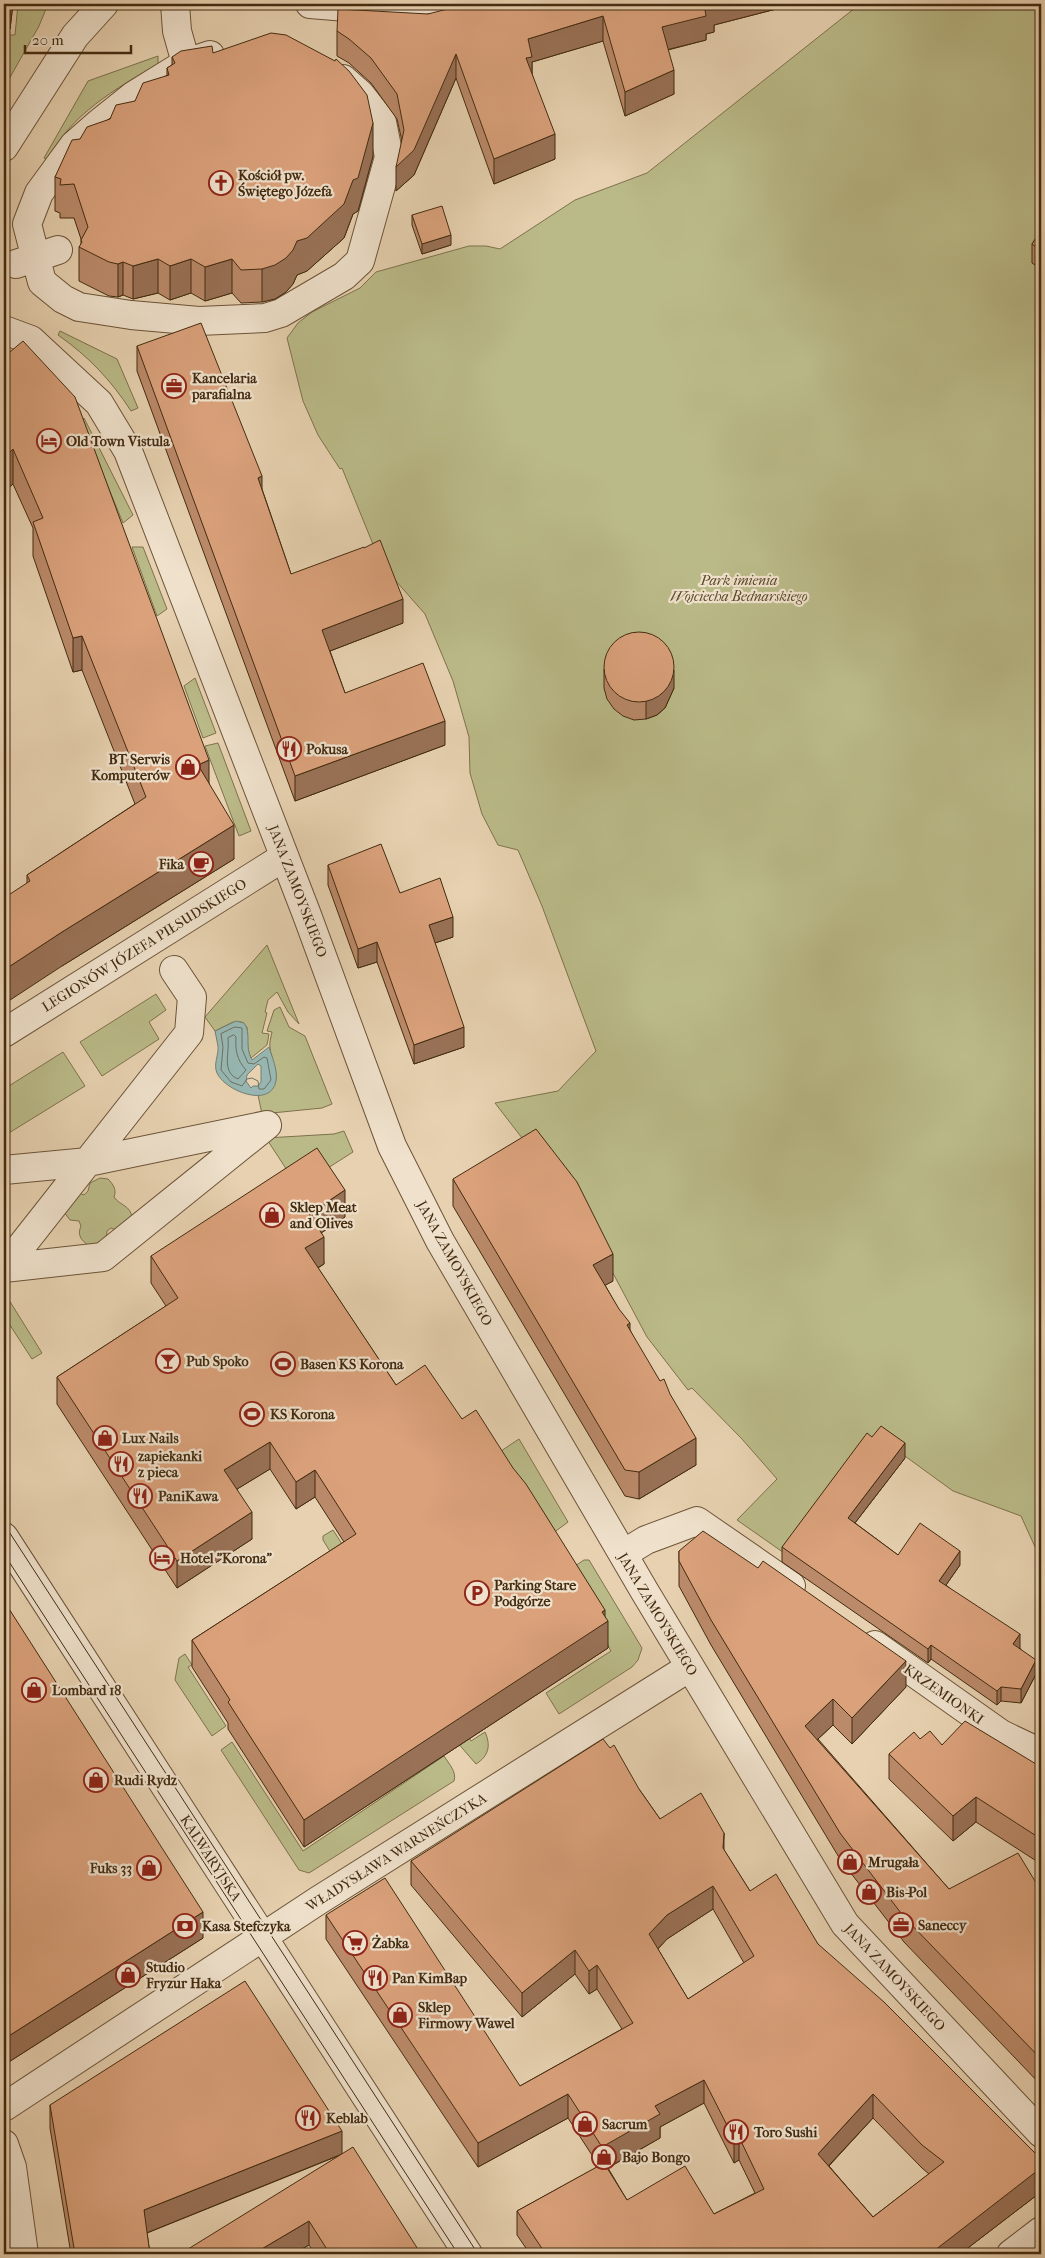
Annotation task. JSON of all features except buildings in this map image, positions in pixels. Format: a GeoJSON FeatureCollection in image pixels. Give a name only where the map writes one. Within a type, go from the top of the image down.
{"type":"FeatureCollection","features":[{"type":"Feature","properties":{"kind":"street"},"geometry":{"type":"LineString","coordinates":[[4,147],[75,36],[104,4]]}},
{"type":"Feature","properties":{"kind":"street"},"geometry":{"type":"LineString","coordinates":[[175,4],[177,31],[186,63]]}},
{"type":"Feature","properties":{"kind":"street"},"geometry":{"type":"LineString","coordinates":[[310,4],[420,13],[483,4]]}},
{"type":"Feature","properties":{"kind":"street"},"geometry":{"type":"LineString","coordinates":[[236,51],[212,54],[186,63],[133,96],[74,145],[39,193],[27,224],[42,282],[63,299],[79,307],[131,316],[199,321],[265,318],[281,313],[336,281],[360,261],[389,157],[382,122],[360,94],[339,75],[322,65]]}},
{"type":"Feature","properties":{"kind":"street","name":"JANA ZAMOYSKIEGO"},"geometry":{"type":"LineString","coordinates":[[4,330],[31,340],[99,403],[128,451],[392,1146],[440,1241],[623,1554],[844,1924],[1041,2133]]}},
{"type":"Feature","properties":{"kind":"street","name":"LEGIONÓW JÓZEFA PIŁSUDSKIEGO"},"geometry":{"type":"LineString","coordinates":[[4,1033],[284,858]]}},
{"type":"Feature","properties":{"kind":"street"},"geometry":{"type":"LineString","coordinates":[[4,1268],[189,1033],[192,997],[174,970]]}},
{"type":"Feature","properties":{"kind":"street"},"geometry":{"type":"LineString","coordinates":[[4,1170],[88,1162],[267,1125],[103,1257],[4,1268]]}},
{"type":"Feature","properties":{"kind":"street"},"geometry":{"type":"LineString","coordinates":[[623,1554],[646,1540],[697,1521],[814,1602]]}},
{"type":"Feature","properties":{"kind":"street","name":"KALWARYJSKA"},"geometry":{"type":"LineString","coordinates":[[4,1537],[468,2254]]}},
{"type":"Feature","properties":{"kind":"street","name":"KRZEMIONKI"},"geometry":{"type":"LineString","coordinates":[[854,1631],[1001,1734],[1041,1752]]}},
{"type":"Feature","properties":{"kind":"street","name":"WŁADYSŁAWA WARNEŃCZYKA"},"geometry":{"type":"LineString","coordinates":[[4,2107],[319,1900],[690,1667]]}},
{"type":"Feature","properties":{"kind":"street"},"geometry":{"type":"LineString","coordinates":[[4,2144],[12,2167],[24,2254]]}},
{"type":"Feature","properties":{"kind":"street"},"geometry":{"type":"LineString","coordinates":[[1011,2254],[1041,2230]]}},
{"type":"Feature","properties":{"kind":"green space"},"geometry":{"type":"Polygon","coordinates":[[[18,4],[48,4],[39,26],[4,88],[4,35],[15,35],[18,4]]]}},
{"type":"Feature","properties":{"kind":"green space","name":"Park imienia Wojciecha Bednarskiego"},"geometry":{"type":"Polygon","coordinates":[[[860,4],[1041,4],[1041,1560],[1021,1516],[953,1491],[876,1435],[787,1555],[737,1520],[777,1479],[742,1439],[692,1388],[688,1390],[647,1337],[583,1217],[495,1103],[558,1091],[596,1051],[542,906],[518,850],[498,845],[482,814],[470,773],[469,737],[453,681],[425,614],[381,564],[342,468],[340,469],[318,435],[303,401],[287,338],[298,323],[312,312],[360,288],[376,272],[469,246],[486,246],[500,249],[575,200],[647,173],[860,4]]]}},
{"type":"Feature","properties":{"kind":"green space"},"geometry":{"type":"Polygon","coordinates":[[[158,56],[158,64],[111,93],[81,116],[57,144],[48,160],[44,158],[88,81],[158,56]]]}},
{"type":"Feature","properties":{"kind":"green space"},"geometry":{"type":"Polygon","coordinates":[[[60,331],[117,359],[138,408],[131,411],[98,369],[58,335],[60,331]]]}},
{"type":"Feature","properties":{"kind":"green space"},"geometry":{"type":"Polygon","coordinates":[[[84,418],[133,515],[123,523],[81,421],[84,418]]]}},
{"type":"Feature","properties":{"kind":"green space"},"geometry":{"type":"Polygon","coordinates":[[[132,547],[143,547],[167,609],[157,616],[132,547]]]}},
{"type":"Feature","properties":{"kind":"green space"},"geometry":{"type":"Polygon","coordinates":[[[195,678],[216,733],[203,738],[184,686],[195,678]]]}},
{"type":"Feature","properties":{"kind":"green space"},"geometry":{"type":"Polygon","coordinates":[[[218,743],[251,831],[239,836],[205,746],[218,743]]]}},
{"type":"Feature","properties":{"kind":"green space"},"geometry":{"type":"Polygon","coordinates":[[[267,945],[299,1024],[288,1012],[277,992],[268,1000],[265,1012],[267,1013],[262,1033],[269,1034],[267,1045],[251,1058],[247,1048],[247,1027],[242,1022],[233,1022],[215,1031],[205,1017],[267,945]]]}},
{"type":"Feature","properties":{"kind":"green space"},"geometry":{"type":"Polygon","coordinates":[[[156,994],[166,1010],[149,1022],[159,1039],[102,1076],[80,1042],[156,994]]]}},
{"type":"Feature","properties":{"kind":"green space"},"geometry":{"type":"Polygon","coordinates":[[[280,1007],[289,1027],[305,1036],[332,1104],[322,1108],[262,1114],[258,1095],[269,1092],[273,1087],[276,1076],[270,1046],[272,1032],[267,1031],[274,1010],[280,1007]]]}},
{"type":"Feature","properties":{"kind":"green space"},"geometry":{"type":"Polygon","coordinates":[[[63,1052],[85,1086],[4,1136],[4,1089],[63,1052]]]}},
{"type":"Feature","properties":{"kind":"green space"},"geometry":{"type":"Polygon","coordinates":[[[344,1131],[353,1152],[298,1187],[266,1138],[334,1134],[344,1131]]]}},
{"type":"Feature","properties":{"kind":"green space"},"geometry":{"type":"Polygon","coordinates":[[[100,1178],[108,1179],[115,1190],[114,1197],[130,1210],[132,1218],[116,1230],[111,1228],[107,1231],[107,1235],[101,1242],[88,1245],[80,1237],[81,1226],[79,1221],[70,1220],[63,1211],[79,1193],[84,1195],[88,1191],[90,1183],[100,1178]]]}},
{"type":"Feature","properties":{"kind":"green space"},"geometry":{"type":"Polygon","coordinates":[[[4,1292],[42,1353],[32,1359],[4,1316],[4,1292]]]}},
{"type":"Feature","properties":{"kind":"green space"},"geometry":{"type":"Polygon","coordinates":[[[519,1439],[568,1522],[545,1539],[492,1457],[519,1439]]]}},
{"type":"Feature","properties":{"kind":"green space"},"geometry":{"type":"Polygon","coordinates":[[[333,1530],[471,1741],[485,1732],[488,1750],[484,1757],[476,1764],[433,1711],[376,1627],[323,1540],[323,1536],[333,1530]]]}},
{"type":"Feature","properties":{"kind":"green space"},"geometry":{"type":"Polygon","coordinates":[[[584,1560],[589,1560],[642,1648],[638,1660],[632,1667],[559,1714],[546,1693],[611,1651],[566,1572],[584,1560]]]}},
{"type":"Feature","properties":{"kind":"green space"},"geometry":{"type":"Polygon","coordinates":[[[185,1654],[192,1665],[188,1667],[226,1726],[212,1736],[175,1680],[179,1658],[185,1654]]]}},
{"type":"Feature","properties":{"kind":"green space"},"geometry":{"type":"Polygon","coordinates":[[[232,1742],[303,1851],[444,1756],[452,1768],[455,1778],[454,1781],[309,1873],[299,1870],[221,1750],[232,1742]]]}},
{"type":"Feature","properties":{"kind":"water"},"geometry":{"type":"Polygon","coordinates":[[[236,1021],[244,1023],[247,1031],[248,1050],[252,1060],[269,1047],[276,1072],[276,1081],[272,1089],[266,1094],[257,1096],[238,1091],[222,1080],[216,1070],[218,1046],[215,1031],[236,1021]],[[258,1064],[247,1075],[246,1081],[251,1088],[258,1086],[261,1082],[261,1066],[258,1064]]]}},
{"type":"Feature","properties":{"kind":"tram line"},"geometry":{"type":"LineString","coordinates":[[4,1524],[478,2254]]}},
{"type":"Feature","properties":{"kind":"tram line"},"geometry":{"type":"LineString","coordinates":[[4,1554],[458,2254]]}},
{"type":"Feature","properties":{"kind":"place","name":"Kościół pw. Świętego Józefa"},"geometry":{"type":"Point","coordinates":[221,183]}},
{"type":"Feature","properties":{"kind":"place","name":"Kancelaria parafialna"},"geometry":{"type":"Point","coordinates":[174,386]}},
{"type":"Feature","properties":{"kind":"place","name":"Old Town Vistula"},"geometry":{"type":"Point","coordinates":[49,441]}},
{"type":"Feature","properties":{"kind":"place","name":"Pokusa"},"geometry":{"type":"Point","coordinates":[289,749]}},
{"type":"Feature","properties":{"kind":"place","name":"BT Serwis Komputerów"},"geometry":{"type":"Point","coordinates":[188,767]}},
{"type":"Feature","properties":{"kind":"place","name":"Fika"},"geometry":{"type":"Point","coordinates":[201,864]}},
{"type":"Feature","properties":{"kind":"place","name":"Sklep Meat and Olives"},"geometry":{"type":"Point","coordinates":[272,1215]}},
{"type":"Feature","properties":{"kind":"place","name":"Pub Spoko"},"geometry":{"type":"Point","coordinates":[168,1361]}},
{"type":"Feature","properties":{"kind":"place","name":"Basen KS Korona"},"geometry":{"type":"Point","coordinates":[283,1364]}},
{"type":"Feature","properties":{"kind":"place","name":"KS Korona"},"geometry":{"type":"Point","coordinates":[252,1414]}},
{"type":"Feature","properties":{"kind":"place","name":"Lux Nails"},"geometry":{"type":"Point","coordinates":[105,1438]}},
{"type":"Feature","properties":{"kind":"place","name":"zapiekanki z pieca"},"geometry":{"type":"Point","coordinates":[121,1464]}},
{"type":"Feature","properties":{"kind":"place","name":"PaniKawa"},"geometry":{"type":"Point","coordinates":[140,1496]}},
{"type":"Feature","properties":{"kind":"place","name":"Hotel \"Korona\""},"geometry":{"type":"Point","coordinates":[162,1558]}},
{"type":"Feature","properties":{"kind":"place","name":"Parking Stare Podgórze"},"geometry":{"type":"Point","coordinates":[477,1593]}},
{"type":"Feature","properties":{"kind":"place","name":"Lombard 18"},"geometry":{"type":"Point","coordinates":[34,1690]}},
{"type":"Feature","properties":{"kind":"place","name":"Rudi Rydz"},"geometry":{"type":"Point","coordinates":[96,1780]}},
{"type":"Feature","properties":{"kind":"place","name":"Mrugała"},"geometry":{"type":"Point","coordinates":[850,1862]}},
{"type":"Feature","properties":{"kind":"place","name":"Fuks 33"},"geometry":{"type":"Point","coordinates":[149,1868]}},
{"type":"Feature","properties":{"kind":"place","name":"Bis-Pol"},"geometry":{"type":"Point","coordinates":[869,1892]}},
{"type":"Feature","properties":{"kind":"place","name":"Saneccy"},"geometry":{"type":"Point","coordinates":[901,1925]}},
{"type":"Feature","properties":{"kind":"place","name":"Kasa Stefczyka"},"geometry":{"type":"Point","coordinates":[185,1926]}},
{"type":"Feature","properties":{"kind":"place","name":"Żabka"},"geometry":{"type":"Point","coordinates":[355,1943]}},
{"type":"Feature","properties":{"kind":"place","name":"Studio Fryzur Haka"},"geometry":{"type":"Point","coordinates":[128,1975]}},
{"type":"Feature","properties":{"kind":"place","name":"Pan KimBap"},"geometry":{"type":"Point","coordinates":[375,1978]}},
{"type":"Feature","properties":{"kind":"place","name":"Sklep Firmowy Wawel"},"geometry":{"type":"Point","coordinates":[400,2015]}},
{"type":"Feature","properties":{"kind":"place","name":"Keblab"},"geometry":{"type":"Point","coordinates":[308,2118]}},
{"type":"Feature","properties":{"kind":"place","name":"Sacrum"},"geometry":{"type":"Point","coordinates":[585,2124]}},
{"type":"Feature","properties":{"kind":"place","name":"Toro Sushi"},"geometry":{"type":"Point","coordinates":[736,2132]}},
{"type":"Feature","properties":{"kind":"place","name":"Bajo Bongo"},"geometry":{"type":"Point","coordinates":[604,2157]}}]}
